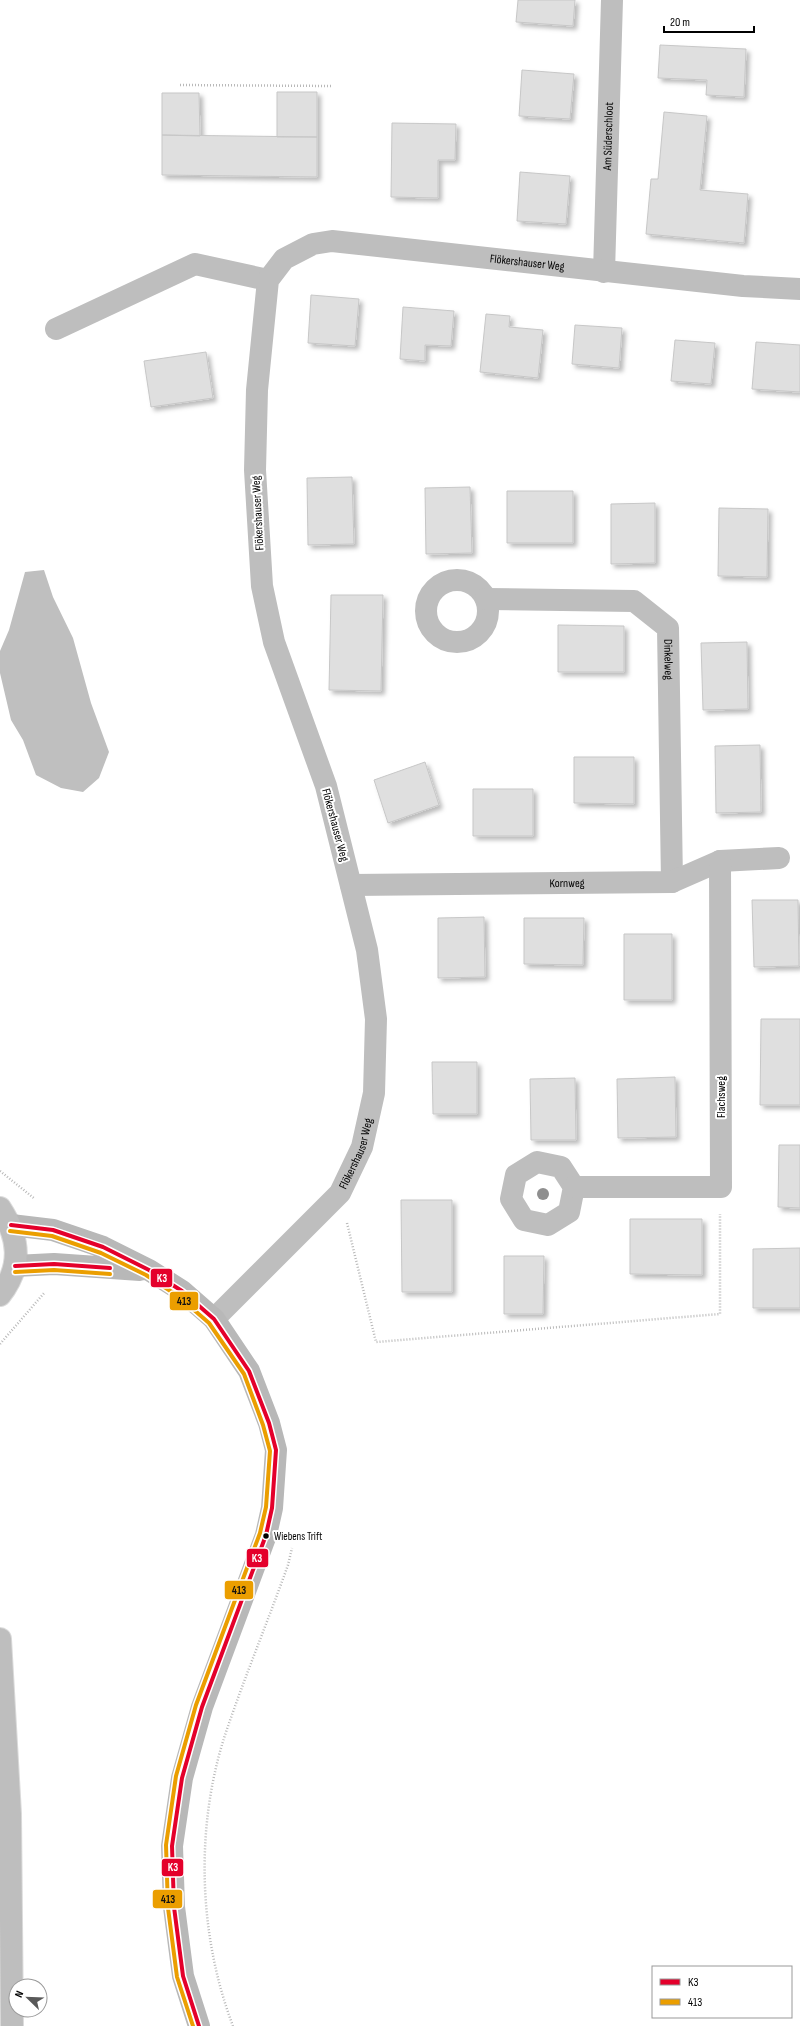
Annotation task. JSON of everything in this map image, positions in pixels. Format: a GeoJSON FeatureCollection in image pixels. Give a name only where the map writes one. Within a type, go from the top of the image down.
{"type":"FeatureCollection","features":[{"type":"Feature","properties":{"kind":"main road"},"geometry":{"type":"LineString","coordinates":[[6,1217],[96,1244],[149,1270],[182,1291],[214,1319],[249,1371],[269,1423],[276,1450],[275,1483],[272,1508],[266,1535],[202,1707],[182,1778],[172,1846],[174,1907],[183,1976],[199,2026]]}},
{"type":"Feature","properties":{"kind":"main road"},"geometry":{"type":"LineString","coordinates":[[15,1266],[54,1264],[149,1270]]}},
{"type":"Feature","properties":{"kind":"street","name":"Am Süderschloot"},"geometry":{"type":"LineString","coordinates":[[604,272],[612,0]]}},
{"type":"Feature","properties":{"kind":"street","name":"Flökershauser Weg"},"geometry":{"type":"LineString","coordinates":[[214,1319],[340,1193],[362,1147],[374,1094],[376,1019],[368,950],[326,786],[274,642],[262,586],[255,470],[257,390],[268,280],[284,259],[313,244],[332,241],[604,272],[743,286],[800,289]]}},
{"type":"Feature","properties":{"kind":"street"},"geometry":{"type":"LineString","coordinates":[[56,329],[195,264],[268,280]]}},
{"type":"Feature","properties":{"kind":"street","name":"Dinkelweg"},"geometry":{"type":"LineString","coordinates":[[486,599],[634,601],[668,628],[672,882]]}},
{"type":"Feature","properties":{"kind":"street","name":"Kornweg"},"geometry":{"type":"LineString","coordinates":[[351,885],[672,882],[720,861],[779,858]]}},
{"type":"Feature","properties":{"kind":"street","name":"Flachsweg"},"geometry":{"type":"LineString","coordinates":[[720,861],[721,1187]]}},
{"type":"Feature","properties":{"kind":"street"},"geometry":{"type":"LineString","coordinates":[[574,1188],[721,1187]]}},
{"type":"Feature","properties":{"kind":"street"},"geometry":{"type":"LineString","coordinates":[[0,1295],[8,1285],[15,1266],[16,1245],[6,1217]]}},
{"type":"Feature","properties":{"kind":"street"},"geometry":{"type":"LineString","coordinates":[[0,1639],[10,1814],[12,2026]]}},
{"type":"Feature","properties":{"kind":"path"},"geometry":{"type":"LineString","coordinates":[[180,84],[332,86]]}},
{"type":"Feature","properties":{"kind":"path"},"geometry":{"type":"LineString","coordinates":[[0,1171],[36,1201]]}},
{"type":"Feature","properties":{"kind":"path"},"geometry":{"type":"LineString","coordinates":[[340,1193],[376,1342],[720,1314],[721,1187]]}},
{"type":"Feature","properties":{"kind":"shaded area"},"geometry":{"type":"Polygon","coordinates":[[[44,570],[53,597],[73,638],[91,703],[109,752],[99,778],[83,792],[61,788],[36,775],[23,740],[11,720],[0,673],[0,651],[9,630],[25,572],[44,570]]]}},
{"type":"Feature","properties":{"kind":"building"},"geometry":{"type":"Polygon","coordinates":[[[518,0],[575,0],[573,26],[516,22],[518,0]]]}},
{"type":"Feature","properties":{"kind":"building"},"geometry":{"type":"Polygon","coordinates":[[[660,45],[746,49],[744,97],[706,95],[707,80],[658,78],[660,45]]]}},
{"type":"Feature","properties":{"kind":"building"},"geometry":{"type":"Polygon","coordinates":[[[522,70],[574,74],[570,119],[519,116],[522,70]]]}},
{"type":"Feature","properties":{"kind":"building"},"geometry":{"type":"Polygon","coordinates":[[[277,92],[317,92],[317,137],[277,137],[277,92]]]}},
{"type":"Feature","properties":{"kind":"building"},"geometry":{"type":"Polygon","coordinates":[[[162,93],[199,93],[200,136],[162,135],[162,93]]]}},
{"type":"Feature","properties":{"kind":"building"},"geometry":{"type":"Polygon","coordinates":[[[664,112],[707,116],[700,190],[748,194],[744,243],[646,234],[651,179],[658,179],[664,112]]]}},
{"type":"Feature","properties":{"kind":"building"},"geometry":{"type":"Polygon","coordinates":[[[392,123],[456,124],[455,160],[438,160],[438,198],[391,197],[392,123]]]}},
{"type":"Feature","properties":{"kind":"building"},"geometry":{"type":"Polygon","coordinates":[[[162,135],[317,137],[317,177],[162,175],[162,135]]]}},
{"type":"Feature","properties":{"kind":"building"},"geometry":{"type":"Polygon","coordinates":[[[520,172],[570,176],[566,224],[517,221],[520,172]]]}},
{"type":"Feature","properties":{"kind":"building"},"geometry":{"type":"Polygon","coordinates":[[[311,295],[359,299],[355,346],[308,343],[311,295]]]}},
{"type":"Feature","properties":{"kind":"building"},"geometry":{"type":"Polygon","coordinates":[[[403,307],[454,311],[451,346],[425,345],[425,361],[400,359],[403,307]]]}},
{"type":"Feature","properties":{"kind":"building"},"geometry":{"type":"Polygon","coordinates":[[[486,314],[510,316],[509,327],[543,330],[538,378],[480,372],[486,314]]]}},
{"type":"Feature","properties":{"kind":"building"},"geometry":{"type":"Polygon","coordinates":[[[575,325],[622,328],[619,368],[572,364],[575,325]]]}},
{"type":"Feature","properties":{"kind":"building"},"geometry":{"type":"Polygon","coordinates":[[[675,340],[715,343],[711,384],[671,381],[675,340]]]}},
{"type":"Feature","properties":{"kind":"building"},"geometry":{"type":"Polygon","coordinates":[[[756,342],[800,345],[800,392],[752,389],[756,342]]]}},
{"type":"Feature","properties":{"kind":"building"},"geometry":{"type":"Polygon","coordinates":[[[206,352],[213,398],[151,407],[144,361],[206,352]]]}},
{"type":"Feature","properties":{"kind":"building"},"geometry":{"type":"Polygon","coordinates":[[[352,477],[354,544],[308,545],[307,478],[352,477]]]}},
{"type":"Feature","properties":{"kind":"building"},"geometry":{"type":"Polygon","coordinates":[[[470,487],[472,553],[426,554],[425,488],[470,487]]]}},
{"type":"Feature","properties":{"kind":"building"},"geometry":{"type":"Polygon","coordinates":[[[507,491],[573,491],[573,543],[507,543],[507,491]]]}},
{"type":"Feature","properties":{"kind":"building"},"geometry":{"type":"Polygon","coordinates":[[[655,503],[655,563],[611,564],[611,504],[655,503]]]}},
{"type":"Feature","properties":{"kind":"building"},"geometry":{"type":"Polygon","coordinates":[[[719,508],[768,509],[767,577],[718,576],[719,508]]]}},
{"type":"Feature","properties":{"kind":"building"},"geometry":{"type":"Polygon","coordinates":[[[331,595],[383,595],[381,691],[329,690],[331,595]]]}},
{"type":"Feature","properties":{"kind":"building"},"geometry":{"type":"Polygon","coordinates":[[[558,625],[624,626],[624,672],[558,672],[558,625]]]}},
{"type":"Feature","properties":{"kind":"building"},"geometry":{"type":"Polygon","coordinates":[[[747,642],[748,709],[703,710],[701,643],[747,642]]]}},
{"type":"Feature","properties":{"kind":"building"},"geometry":{"type":"Polygon","coordinates":[[[760,745],[761,812],[716,813],[715,746],[760,745]]]}},
{"type":"Feature","properties":{"kind":"building"},"geometry":{"type":"Polygon","coordinates":[[[574,757],[634,757],[634,804],[574,803],[574,757]]]}},
{"type":"Feature","properties":{"kind":"building"},"geometry":{"type":"Polygon","coordinates":[[[425,762],[439,805],[388,823],[374,780],[425,762]]]}},
{"type":"Feature","properties":{"kind":"building"},"geometry":{"type":"Polygon","coordinates":[[[473,789],[533,789],[533,836],[473,836],[473,789]]]}},
{"type":"Feature","properties":{"kind":"building"},"geometry":{"type":"Polygon","coordinates":[[[752,900],[798,900],[799,966],[754,967],[752,900]]]}},
{"type":"Feature","properties":{"kind":"building"},"geometry":{"type":"Polygon","coordinates":[[[484,917],[485,977],[438,978],[438,918],[484,917]]]}},
{"type":"Feature","properties":{"kind":"building"},"geometry":{"type":"Polygon","coordinates":[[[524,918],[584,918],[583,965],[524,964],[524,918]]]}},
{"type":"Feature","properties":{"kind":"building"},"geometry":{"type":"Polygon","coordinates":[[[624,934],[672,934],[672,1000],[624,1000],[624,934]]]}},
{"type":"Feature","properties":{"kind":"building"},"geometry":{"type":"Polygon","coordinates":[[[761,1019],[800,1019],[800,1105],[760,1105],[761,1019]]]}},
{"type":"Feature","properties":{"kind":"building"},"geometry":{"type":"Polygon","coordinates":[[[432,1062],[477,1062],[477,1114],[433,1114],[432,1062]]]}},
{"type":"Feature","properties":{"kind":"building"},"geometry":{"type":"Polygon","coordinates":[[[675,1077],[676,1137],[618,1138],[617,1079],[675,1077]]]}},
{"type":"Feature","properties":{"kind":"building"},"geometry":{"type":"Polygon","coordinates":[[[575,1078],[576,1140],[531,1140],[530,1079],[575,1078]]]}},
{"type":"Feature","properties":{"kind":"building"},"geometry":{"type":"Polygon","coordinates":[[[779,1145],[800,1145],[800,1208],[778,1207],[779,1145]]]}},
{"type":"Feature","properties":{"kind":"building"},"geometry":{"type":"Polygon","coordinates":[[[401,1200],[452,1200],[452,1292],[402,1292],[401,1200]]]}},
{"type":"Feature","properties":{"kind":"building"},"geometry":{"type":"Polygon","coordinates":[[[630,1219],[702,1219],[702,1275],[630,1274],[630,1219]]]}},
{"type":"Feature","properties":{"kind":"building"},"geometry":{"type":"Polygon","coordinates":[[[800,1248],[800,1308],[753,1308],[753,1249],[800,1248]]]}},
{"type":"Feature","properties":{"kind":"building"},"geometry":{"type":"Polygon","coordinates":[[[504,1256],[544,1256],[543,1314],[504,1314],[504,1256]]]}},
{"type":"Feature","properties":{"kind":"transit line","name":"K3"},"geometry":{"type":"LineString","coordinates":[[11,1225],[53,1230],[103,1247],[149,1270],[182,1291],[214,1319],[249,1371],[269,1423],[276,1450],[272,1508],[266,1535],[202,1707],[182,1778],[172,1846],[174,1907],[183,1976],[199,2026]]}},
{"type":"Feature","properties":{"kind":"transit line","name":"413"},"geometry":{"type":"LineString","coordinates":[[10,1231],[52,1236],[101,1253],[146,1275],[178,1296],[209,1323],[244,1374],[263,1425],[270,1451],[266,1507],[260,1533],[196,1705],[176,1776],[166,1845],[168,1908],[177,1977],[193,2026]]}},
{"type":"Feature","properties":{"kind":"transit line","name":"K3"},"geometry":{"type":"LineString","coordinates":[[15,1266],[54,1264],[110,1268]]}},
{"type":"Feature","properties":{"kind":"transit line","name":"413"},"geometry":{"type":"LineString","coordinates":[[15,1272],[54,1270],[110,1274]]}},
{"type":"Feature","properties":{"kind":"place","name":"Wiebens Trift"},"geometry":{"type":"Point","coordinates":[266,1536]}}]}
